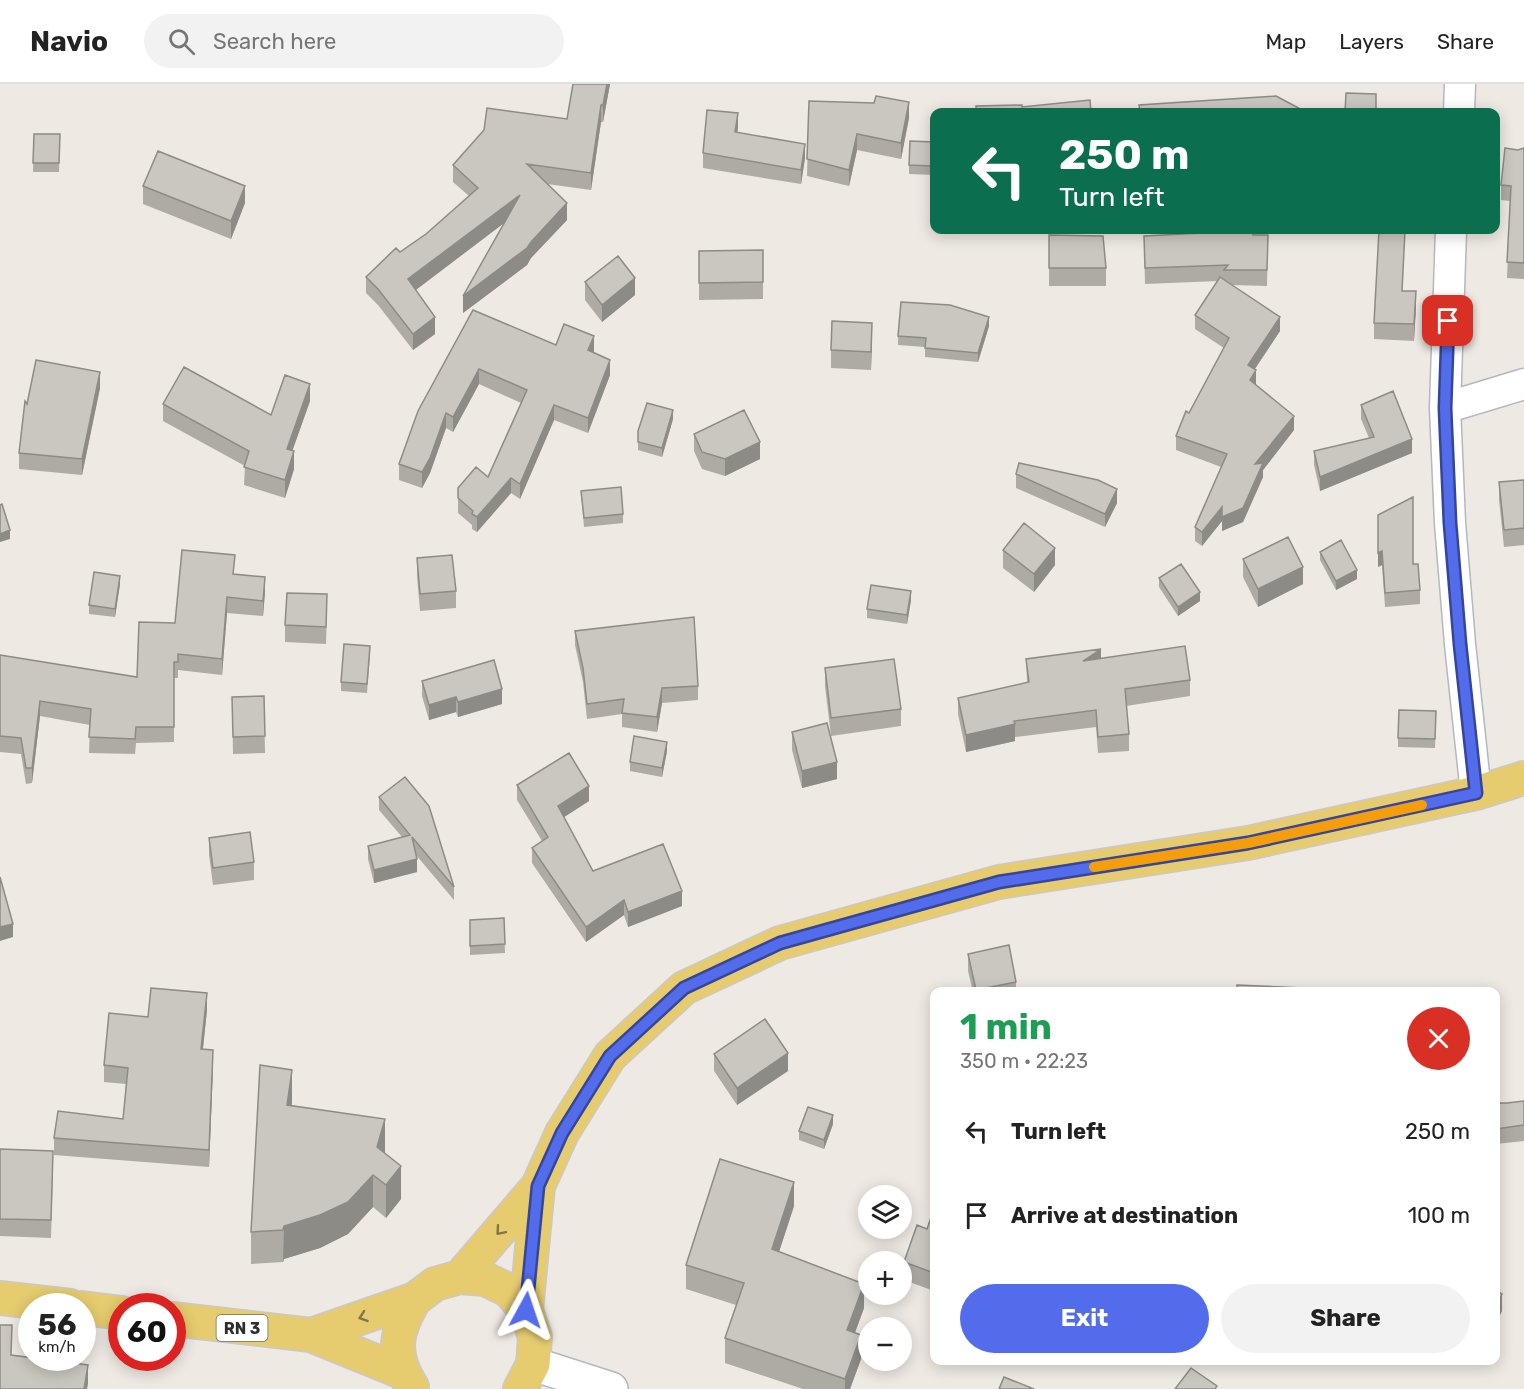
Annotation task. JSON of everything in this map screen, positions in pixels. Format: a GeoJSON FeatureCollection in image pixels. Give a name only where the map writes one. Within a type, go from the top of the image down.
{"type":"FeatureCollection","features":[{"type":"Feature","properties":{"kind":"main road"},"geometry":{"type":"LineString","coordinates":[[460,1277],[538,1186],[562,1133],[610,1056],[684,988],[780,943],[999,882],[1248,843],[1476,793],[1524,778]]}},
{"type":"Feature","properties":{"kind":"main road"},"geometry":{"type":"LineString","coordinates":[[526,1310],[538,1186]]}},
{"type":"Feature","properties":{"kind":"main road"},"geometry":{"type":"LineString","coordinates":[[407,1381],[397,1346],[402,1321],[415,1299],[435,1284],[460,1277],[485,1279],[508,1290],[526,1310],[535,1337],[527,1377]]}},
{"type":"Feature","properties":{"kind":"main road"},"geometry":{"type":"LineString","coordinates":[[0,1298],[18,1300]]}},
{"type":"Feature","properties":{"kind":"main road","name":"RN 3"},"geometry":{"type":"LineString","coordinates":[[311,1335],[415,1299]]}},
{"type":"Feature","properties":{"kind":"main road","name":"RN 3"},"geometry":{"type":"LineString","coordinates":[[186,1321],[311,1335],[407,1381]]}},
{"type":"Feature","properties":{"kind":"street"},"geometry":{"type":"LineString","coordinates":[[1459,108],[1460,84]]}},
{"type":"Feature","properties":{"kind":"street"},"geometry":{"type":"LineString","coordinates":[[1451,234],[1445,408],[1450,523],[1476,793]]}},
{"type":"Feature","properties":{"kind":"street"},"geometry":{"type":"LineString","coordinates":[[1445,408],[1524,384]]}},
{"type":"Feature","properties":{"kind":"street"},"geometry":{"type":"LineString","coordinates":[[527,1377],[611,1389]]}},
{"type":"Feature","properties":{"kind":"building"},"geometry":{"type":"Polygon","coordinates":[[[573,84],[607,84],[603,105],[601,105],[591,173],[527,164],[567,203],[527,248],[463,296],[520,195],[408,279],[435,317],[413,334],[366,277],[396,248],[400,252],[426,234],[478,188],[453,165],[484,130],[487,108],[567,119],[573,84]]]}},
{"type":"Feature","properties":{"kind":"building"},"geometry":{"type":"Polygon","coordinates":[[[1346,93],[1376,94],[1376,108],[1345,108],[1346,93]]]}},
{"type":"Feature","properties":{"kind":"building"},"geometry":{"type":"Polygon","coordinates":[[[876,96],[909,102],[901,143],[857,134],[849,170],[807,159],[809,101],[874,103],[876,96]]]}},
{"type":"Feature","properties":{"kind":"building"},"geometry":{"type":"Polygon","coordinates":[[[1276,96],[1298,108],[1139,108],[1139,105],[1276,96]]]}},
{"type":"Feature","properties":{"kind":"building"},"geometry":{"type":"Polygon","coordinates":[[[1090,100],[1091,108],[976,108],[976,106],[1022,105],[1022,107],[1090,100]]]}},
{"type":"Feature","properties":{"kind":"building"},"geometry":{"type":"Polygon","coordinates":[[[707,110],[738,113],[735,132],[805,144],[801,170],[703,153],[707,110]]]}},
{"type":"Feature","properties":{"kind":"building"},"geometry":{"type":"Polygon","coordinates":[[[34,134],[60,134],[59,163],[33,163],[34,134]]]}},
{"type":"Feature","properties":{"kind":"building"},"geometry":{"type":"Polygon","coordinates":[[[910,141],[930,142],[930,166],[909,165],[910,141]]]}},
{"type":"Feature","properties":{"kind":"building"},"geometry":{"type":"Polygon","coordinates":[[[1505,148],[1518,150],[1524,148],[1524,263],[1507,262],[1511,186],[1501,185],[1505,148]]]}},
{"type":"Feature","properties":{"kind":"building"},"geometry":{"type":"Polygon","coordinates":[[[158,151],[245,186],[231,221],[143,186],[158,151]]]}},
{"type":"Feature","properties":{"kind":"building"},"geometry":{"type":"Polygon","coordinates":[[[1379,234],[1405,234],[1402,291],[1416,291],[1414,324],[1374,323],[1379,234]]]}},
{"type":"Feature","properties":{"kind":"building"},"geometry":{"type":"Polygon","coordinates":[[[1049,235],[1103,236],[1106,268],[1049,268],[1049,235]]]}},
{"type":"Feature","properties":{"kind":"building"},"geometry":{"type":"Polygon","coordinates":[[[1268,235],[1267,270],[1224,270],[1228,265],[1145,268],[1144,236],[1268,235]]]}},
{"type":"Feature","properties":{"kind":"building"},"geometry":{"type":"Polygon","coordinates":[[[763,250],[763,282],[699,283],[699,251],[763,250]]]}},
{"type":"Feature","properties":{"kind":"building"},"geometry":{"type":"Polygon","coordinates":[[[618,256],[635,278],[602,305],[585,282],[618,256]]]}},
{"type":"Feature","properties":{"kind":"building"},"geometry":{"type":"Polygon","coordinates":[[[1220,277],[1280,317],[1248,365],[1256,370],[1250,380],[1294,416],[1255,464],[1263,463],[1243,508],[1222,517],[1222,507],[1202,532],[1195,527],[1227,454],[1176,436],[1186,411],[1189,413],[1229,338],[1195,315],[1220,277]]]}},
{"type":"Feature","properties":{"kind":"building"},"geometry":{"type":"Polygon","coordinates":[[[901,302],[950,305],[989,317],[978,353],[925,348],[926,338],[898,336],[901,302]]]}},
{"type":"Feature","properties":{"kind":"building"},"geometry":{"type":"Polygon","coordinates":[[[473,310],[556,345],[564,324],[594,336],[588,350],[610,360],[588,418],[554,405],[520,484],[511,478],[477,517],[458,498],[458,488],[476,467],[488,477],[527,390],[479,369],[453,417],[446,413],[430,458],[422,472],[399,464],[418,411],[473,310]]]}},
{"type":"Feature","properties":{"kind":"building"},"geometry":{"type":"Polygon","coordinates":[[[832,321],[872,323],[871,352],[831,350],[832,321]]]}},
{"type":"Feature","properties":{"kind":"building"},"geometry":{"type":"Polygon","coordinates":[[[36,360],[100,372],[82,459],[19,453],[25,401],[27,404],[36,360]]]}},
{"type":"Feature","properties":{"kind":"building"},"geometry":{"type":"Polygon","coordinates":[[[184,367],[271,415],[285,375],[310,384],[287,449],[294,451],[285,480],[244,467],[249,451],[163,404],[184,367]]]}},
{"type":"Feature","properties":{"kind":"building"},"geometry":{"type":"Polygon","coordinates":[[[1393,391],[1412,439],[1320,477],[1314,451],[1374,437],[1361,405],[1393,391]]]}},
{"type":"Feature","properties":{"kind":"building"},"geometry":{"type":"Polygon","coordinates":[[[647,403],[673,410],[662,448],[638,442],[638,431],[647,403]]]}},
{"type":"Feature","properties":{"kind":"building"},"geometry":{"type":"Polygon","coordinates":[[[744,410],[760,442],[725,459],[702,452],[694,434],[744,410]]]}},
{"type":"Feature","properties":{"kind":"building"},"geometry":{"type":"Polygon","coordinates":[[[1019,463],[1098,480],[1117,489],[1105,514],[1016,474],[1019,463]]]}},
{"type":"Feature","properties":{"kind":"building"},"geometry":{"type":"Polygon","coordinates":[[[1524,480],[1524,528],[1504,530],[1499,482],[1524,480]]]}},
{"type":"Feature","properties":{"kind":"building"},"geometry":{"type":"Polygon","coordinates":[[[621,487],[623,514],[584,518],[581,491],[621,487]]]}},
{"type":"Feature","properties":{"kind":"building"},"geometry":{"type":"Polygon","coordinates":[[[1413,497],[1413,564],[1418,564],[1420,590],[1385,593],[1382,551],[1378,553],[1378,515],[1413,497]]]}},
{"type":"Feature","properties":{"kind":"building"},"geometry":{"type":"Polygon","coordinates":[[[2,504],[10,530],[0,534],[0,505],[2,504]]]}},
{"type":"Feature","properties":{"kind":"building"},"geometry":{"type":"Polygon","coordinates":[[[1024,523],[1055,548],[1034,574],[1003,550],[1024,523]]]}},
{"type":"Feature","properties":{"kind":"building"},"geometry":{"type":"Polygon","coordinates":[[[1288,537],[1303,567],[1258,589],[1243,559],[1288,537]]]}},
{"type":"Feature","properties":{"kind":"building"},"geometry":{"type":"Polygon","coordinates":[[[1341,540],[1357,570],[1336,581],[1320,552],[1341,540]]]}},
{"type":"Feature","properties":{"kind":"building"},"geometry":{"type":"Polygon","coordinates":[[[182,550],[235,555],[233,574],[265,577],[263,601],[227,597],[222,659],[178,654],[178,662],[174,662],[174,727],[136,727],[135,739],[89,737],[91,709],[40,701],[32,768],[26,768],[21,738],[0,736],[0,655],[137,677],[139,622],[175,623],[182,550]]]}},
{"type":"Feature","properties":{"kind":"building"},"geometry":{"type":"Polygon","coordinates":[[[452,555],[456,591],[420,594],[417,558],[452,555]]]}},
{"type":"Feature","properties":{"kind":"building"},"geometry":{"type":"Polygon","coordinates":[[[1181,564],[1200,592],[1178,607],[1159,578],[1181,564]]]}},
{"type":"Feature","properties":{"kind":"building"},"geometry":{"type":"Polygon","coordinates":[[[94,572],[120,576],[115,609],[89,605],[94,572]]]}},
{"type":"Feature","properties":{"kind":"building"},"geometry":{"type":"Polygon","coordinates":[[[871,585],[911,591],[907,615],[867,609],[871,585]]]}},
{"type":"Feature","properties":{"kind":"building"},"geometry":{"type":"Polygon","coordinates":[[[287,593],[327,594],[326,627],[285,625],[287,593]]]}},
{"type":"Feature","properties":{"kind":"building"},"geometry":{"type":"Polygon","coordinates":[[[694,617],[698,686],[662,688],[657,717],[622,713],[624,699],[587,704],[583,668],[575,631],[694,617]]]}},
{"type":"Feature","properties":{"kind":"building"},"geometry":{"type":"Polygon","coordinates":[[[344,644],[370,646],[367,684],[341,682],[344,644]]]}},
{"type":"Feature","properties":{"kind":"building"},"geometry":{"type":"Polygon","coordinates":[[[1185,646],[1190,680],[1125,689],[1129,734],[1098,737],[1096,710],[1014,721],[1015,724],[966,735],[958,698],[1029,682],[1026,659],[1101,649],[1083,661],[1185,646]]]}},
{"type":"Feature","properties":{"kind":"building"},"geometry":{"type":"Polygon","coordinates":[[[894,659],[901,709],[831,718],[825,668],[894,659]]]}},
{"type":"Feature","properties":{"kind":"building"},"geometry":{"type":"Polygon","coordinates":[[[494,660],[502,689],[458,702],[456,697],[429,705],[422,681],[494,660]]]}},
{"type":"Feature","properties":{"kind":"building"},"geometry":{"type":"Polygon","coordinates":[[[264,696],[265,736],[233,737],[232,697],[264,696]]]}},
{"type":"Feature","properties":{"kind":"building"},"geometry":{"type":"Polygon","coordinates":[[[1399,710],[1436,711],[1435,739],[1398,738],[1399,710]]]}},
{"type":"Feature","properties":{"kind":"building"},"geometry":{"type":"Polygon","coordinates":[[[827,723],[837,762],[802,771],[792,732],[827,723]]]}},
{"type":"Feature","properties":{"kind":"building"},"geometry":{"type":"Polygon","coordinates":[[[634,736],[667,742],[662,768],[630,762],[634,736]]]}},
{"type":"Feature","properties":{"kind":"building"},"geometry":{"type":"Polygon","coordinates":[[[569,753],[589,786],[558,806],[593,871],[663,844],[682,891],[628,912],[624,900],[586,927],[532,848],[548,837],[517,785],[569,753]]]}},
{"type":"Feature","properties":{"kind":"building"},"geometry":{"type":"Polygon","coordinates":[[[405,777],[429,806],[454,887],[412,837],[417,859],[374,870],[368,846],[410,835],[379,797],[405,777]]]}},
{"type":"Feature","properties":{"kind":"building"},"geometry":{"type":"Polygon","coordinates":[[[250,832],[254,862],[213,868],[209,838],[250,832]]]}},
{"type":"Feature","properties":{"kind":"building"},"geometry":{"type":"Polygon","coordinates":[[[0,877],[13,924],[0,927],[0,877]]]}},
{"type":"Feature","properties":{"kind":"building"},"geometry":{"type":"Polygon","coordinates":[[[504,918],[505,944],[470,946],[470,920],[504,918]]]}},
{"type":"Feature","properties":{"kind":"building"},"geometry":{"type":"Polygon","coordinates":[[[1009,945],[1016,982],[991,987],[975,987],[968,954],[1009,945]]]}},
{"type":"Feature","properties":{"kind":"building"},"geometry":{"type":"Polygon","coordinates":[[[1237,985],[1281,987],[1237,987],[1237,985]]]}},
{"type":"Feature","properties":{"kind":"building"},"geometry":{"type":"Polygon","coordinates":[[[151,988],[207,993],[201,1049],[213,1050],[209,1150],[54,1138],[58,1111],[123,1119],[128,1068],[104,1065],[109,1013],[148,1017],[151,988]]]}},
{"type":"Feature","properties":{"kind":"building"},"geometry":{"type":"Polygon","coordinates":[[[765,1019],[788,1053],[737,1088],[714,1054],[765,1019]]]}},
{"type":"Feature","properties":{"kind":"building"},"geometry":{"type":"Polygon","coordinates":[[[260,1065],[292,1070],[287,1105],[385,1119],[377,1147],[401,1166],[386,1185],[373,1175],[348,1202],[320,1215],[284,1226],[283,1230],[251,1232],[260,1065]]]}},
{"type":"Feature","properties":{"kind":"building"},"geometry":{"type":"Polygon","coordinates":[[[1524,1101],[1524,1125],[1500,1128],[1500,1103],[1524,1101]]]}},
{"type":"Feature","properties":{"kind":"building"},"geometry":{"type":"Polygon","coordinates":[[[808,1107],[833,1115],[824,1140],[799,1131],[808,1107]]]}},
{"type":"Feature","properties":{"kind":"building"},"geometry":{"type":"Polygon","coordinates":[[[0,1149],[53,1151],[51,1220],[0,1219],[0,1149]]]}},
{"type":"Feature","properties":{"kind":"building"},"geometry":{"type":"Polygon","coordinates":[[[720,1159],[794,1182],[772,1249],[858,1282],[858,1300],[847,1330],[858,1334],[858,1343],[845,1379],[725,1338],[744,1283],[686,1265],[720,1159]]]}},
{"type":"Feature","properties":{"kind":"building"},"geometry":{"type":"Polygon","coordinates":[[[930,1220],[930,1272],[912,1265],[912,1251],[908,1251],[917,1225],[927,1229],[930,1220]]]}},
{"type":"Feature","properties":{"kind":"building"},"geometry":{"type":"Polygon","coordinates":[[[0,1325],[12,1325],[11,1355],[18,1356],[18,1371],[87,1371],[84,1389],[0,1389],[0,1325]]]}},
{"type":"Feature","properties":{"kind":"building"},"geometry":{"type":"Polygon","coordinates":[[[1191,1368],[1217,1386],[1215,1389],[1175,1389],[1191,1368]]]}},
{"type":"Feature","properties":{"kind":"building"},"geometry":{"type":"Polygon","coordinates":[[[1004,1377],[1034,1389],[999,1389],[1004,1377]]]}},
{"type":"Feature","properties":{"kind":"slow traffic"},"geometry":{"type":"LineString","coordinates":[[1094,867],[1248,843],[1422,805]]}},
{"type":"Feature","properties":{"kind":"route"},"geometry":{"type":"LineString","coordinates":[[526,1310],[538,1186],[562,1133],[610,1056],[684,988],[780,943],[999,882],[1248,843],[1476,793],[1450,523],[1445,408],[1448,321]]}}]}
